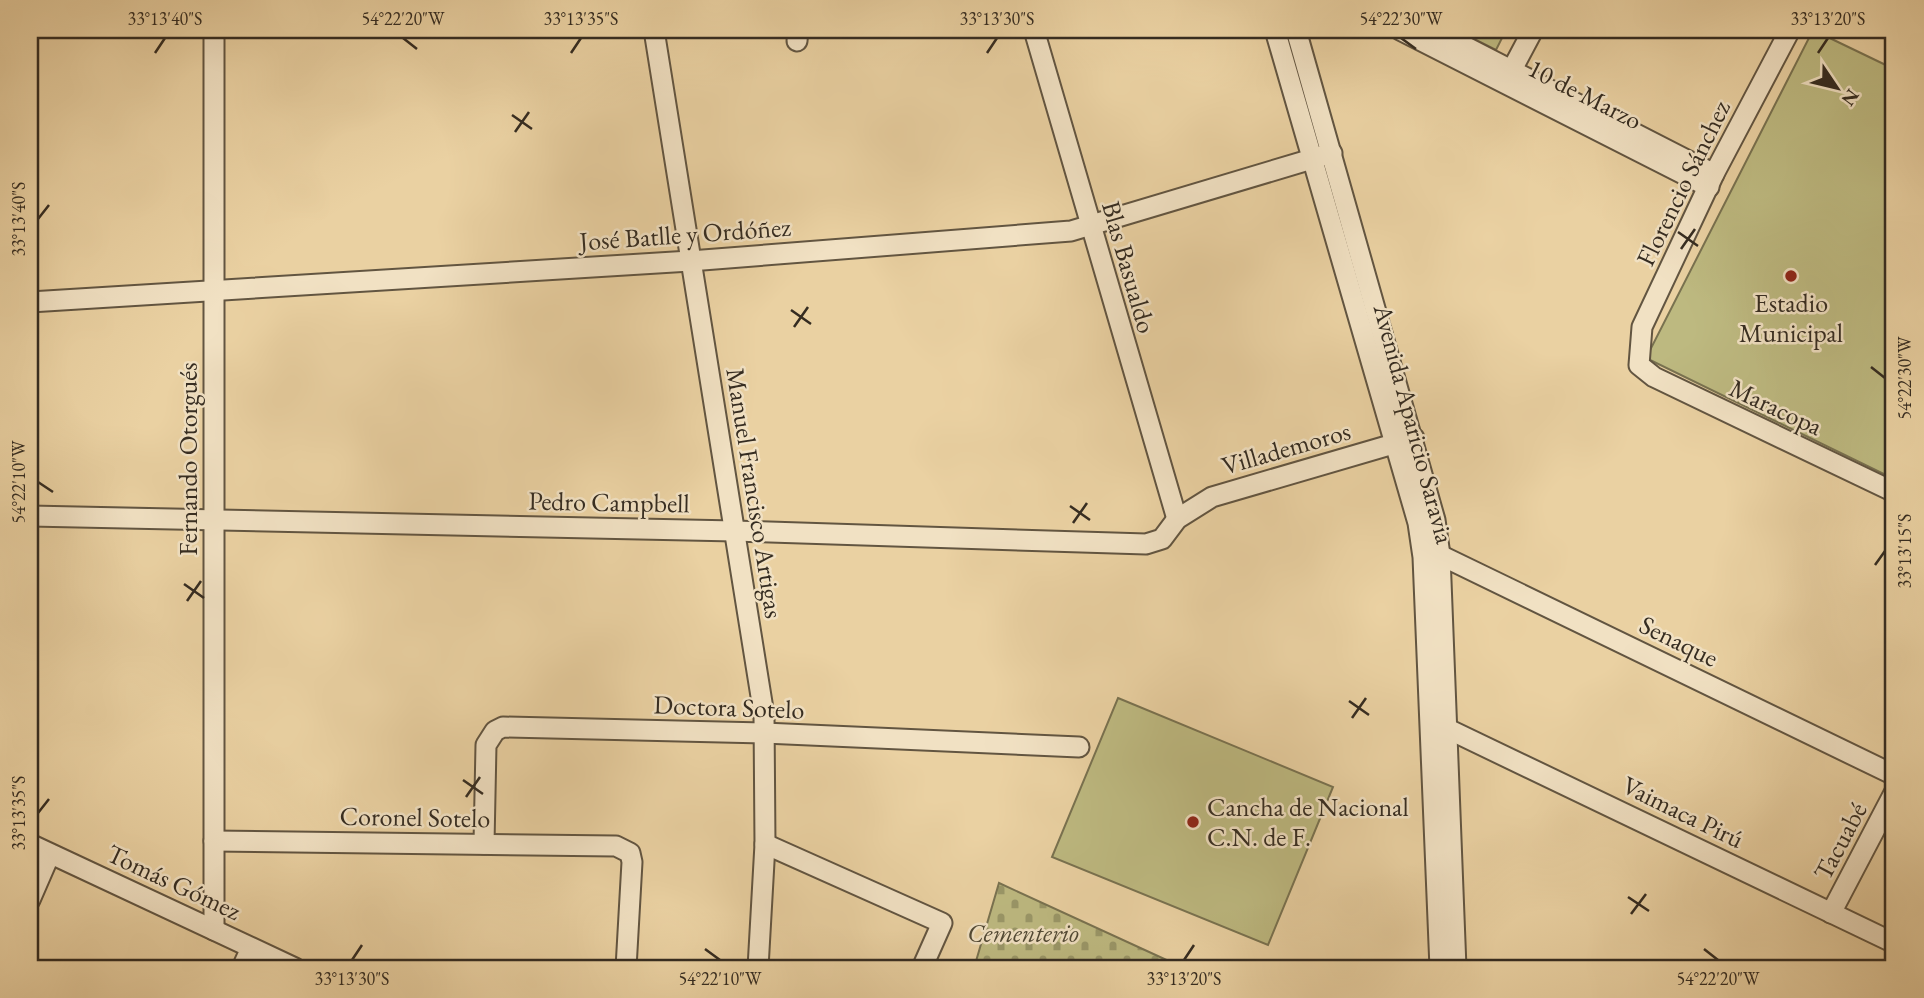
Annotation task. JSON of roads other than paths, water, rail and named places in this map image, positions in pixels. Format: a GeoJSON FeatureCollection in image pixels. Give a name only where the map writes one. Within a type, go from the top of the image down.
{"type":"FeatureCollection","features":[{"type":"Feature","properties":{"kind":"street","name":"Fernando Otorgués"},"geometry":{"type":"LineString","coordinates":[[214,30],[214,930]]}},
{"type":"Feature","properties":{"kind":"street","name":"Manuel Francisco Artigas"},"geometry":{"type":"LineString","coordinates":[[654,30],[735,531],[764,733],[765,844],[758,968]]}},
{"type":"Feature","properties":{"kind":"street","name":"Blas Basualdo"},"geometry":{"type":"LineString","coordinates":[[1034,30],[1089,226],[1177,519]]}},
{"type":"Feature","properties":{"kind":"street","name":"Avenida Aparicio Saravia"},"geometry":{"type":"LineString","coordinates":[[1275,30],[1312,160],[1406,441]]}},
{"type":"Feature","properties":{"kind":"street","name":"Avenida Aparicio Saravia"},"geometry":{"type":"LineString","coordinates":[[1296,30],[1332,153],[1427,521],[1440,555],[1456,968]]}},
{"type":"Feature","properties":{"kind":"street","name":"10 de Marzo"},"geometry":{"type":"LineString","coordinates":[[1400,30],[1509,76]]}},
{"type":"Feature","properties":{"kind":"street","name":"10 de Marzo"},"geometry":{"type":"LineString","coordinates":[[1433,30],[1509,76],[1712,180]]}},
{"type":"Feature","properties":{"kind":"street"},"geometry":{"type":"LineString","coordinates":[[1509,76],[1533,30]]}},
{"type":"Feature","properties":{"kind":"street","name":"Florencio Sánchez"},"geometry":{"type":"LineString","coordinates":[[1639,365],[1642,327],[1712,180],[1790,30]]}},
{"type":"Feature","properties":{"kind":"street","name":"José Batlle y Ordóñez"},"geometry":{"type":"LineString","coordinates":[[30,302],[690,261],[1071,231],[1332,153]]}},
{"type":"Feature","properties":{"kind":"street","name":"Maracopa"},"geometry":{"type":"LineString","coordinates":[[1639,365],[1654,377],[1894,492]]}},
{"type":"Feature","properties":{"kind":"street","name":"Villademoros"},"geometry":{"type":"LineString","coordinates":[[1177,519],[1212,497],[1406,441]]}},
{"type":"Feature","properties":{"kind":"street","name":"Pedro Campbell"},"geometry":{"type":"LineString","coordinates":[[30,516],[735,531],[1146,544],[1162,538],[1177,519]]}},
{"type":"Feature","properties":{"kind":"street","name":"Avenida Aparicio Saravia"},"geometry":{"type":"LineString","coordinates":[[1427,521],[1423,557],[1440,968]]}},
{"type":"Feature","properties":{"kind":"street","name":"Senaque"},"geometry":{"type":"LineString","coordinates":[[1440,555],[1894,775]]}},
{"type":"Feature","properties":{"kind":"street","name":"Doctora Sotelo"},"geometry":{"type":"LineString","coordinates":[[484,844],[486,745],[495,731],[503,727],[764,733],[1079,747]]}},
{"type":"Feature","properties":{"kind":"street","name":"Vaimaca Pirú"},"geometry":{"type":"LineString","coordinates":[[1448,729],[1894,943]]}},
{"type":"Feature","properties":{"kind":"street","name":"Tacuabé"},"geometry":{"type":"LineString","coordinates":[[1832,913],[1894,793]]}},
{"type":"Feature","properties":{"kind":"street","name":"Coronel Sotelo"},"geometry":{"type":"LineString","coordinates":[[214,841],[616,846],[629,853],[632,862],[626,968]]}},
{"type":"Feature","properties":{"kind":"street","name":"Tomás Gómez"},"geometry":{"type":"LineString","coordinates":[[30,844],[296,968]]}},
{"type":"Feature","properties":{"kind":"street"},"geometry":{"type":"LineString","coordinates":[[765,844],[943,923],[922,968]]}},
{"type":"Feature","properties":{"kind":"street"},"geometry":{"type":"LineString","coordinates":[[30,900],[50,854]]}},
{"type":"Feature","properties":{"kind":"street"},"geometry":{"type":"LineString","coordinates":[[243,968],[251,948]]}},
{"type":"Feature","properties":{"kind":"place","name":"Estadio Municipal"},"geometry":{"type":"Point","coordinates":[1791,276]}},
{"type":"Feature","properties":{"kind":"place","name":"Cancha de Nacional C.N. de F."},"geometry":{"type":"Point","coordinates":[1193,822]}},
{"type":"Feature","properties":{"kind":"park label","name":"Cementerio"},"geometry":{"type":"Point","coordinates":[1023,933]}}]}
